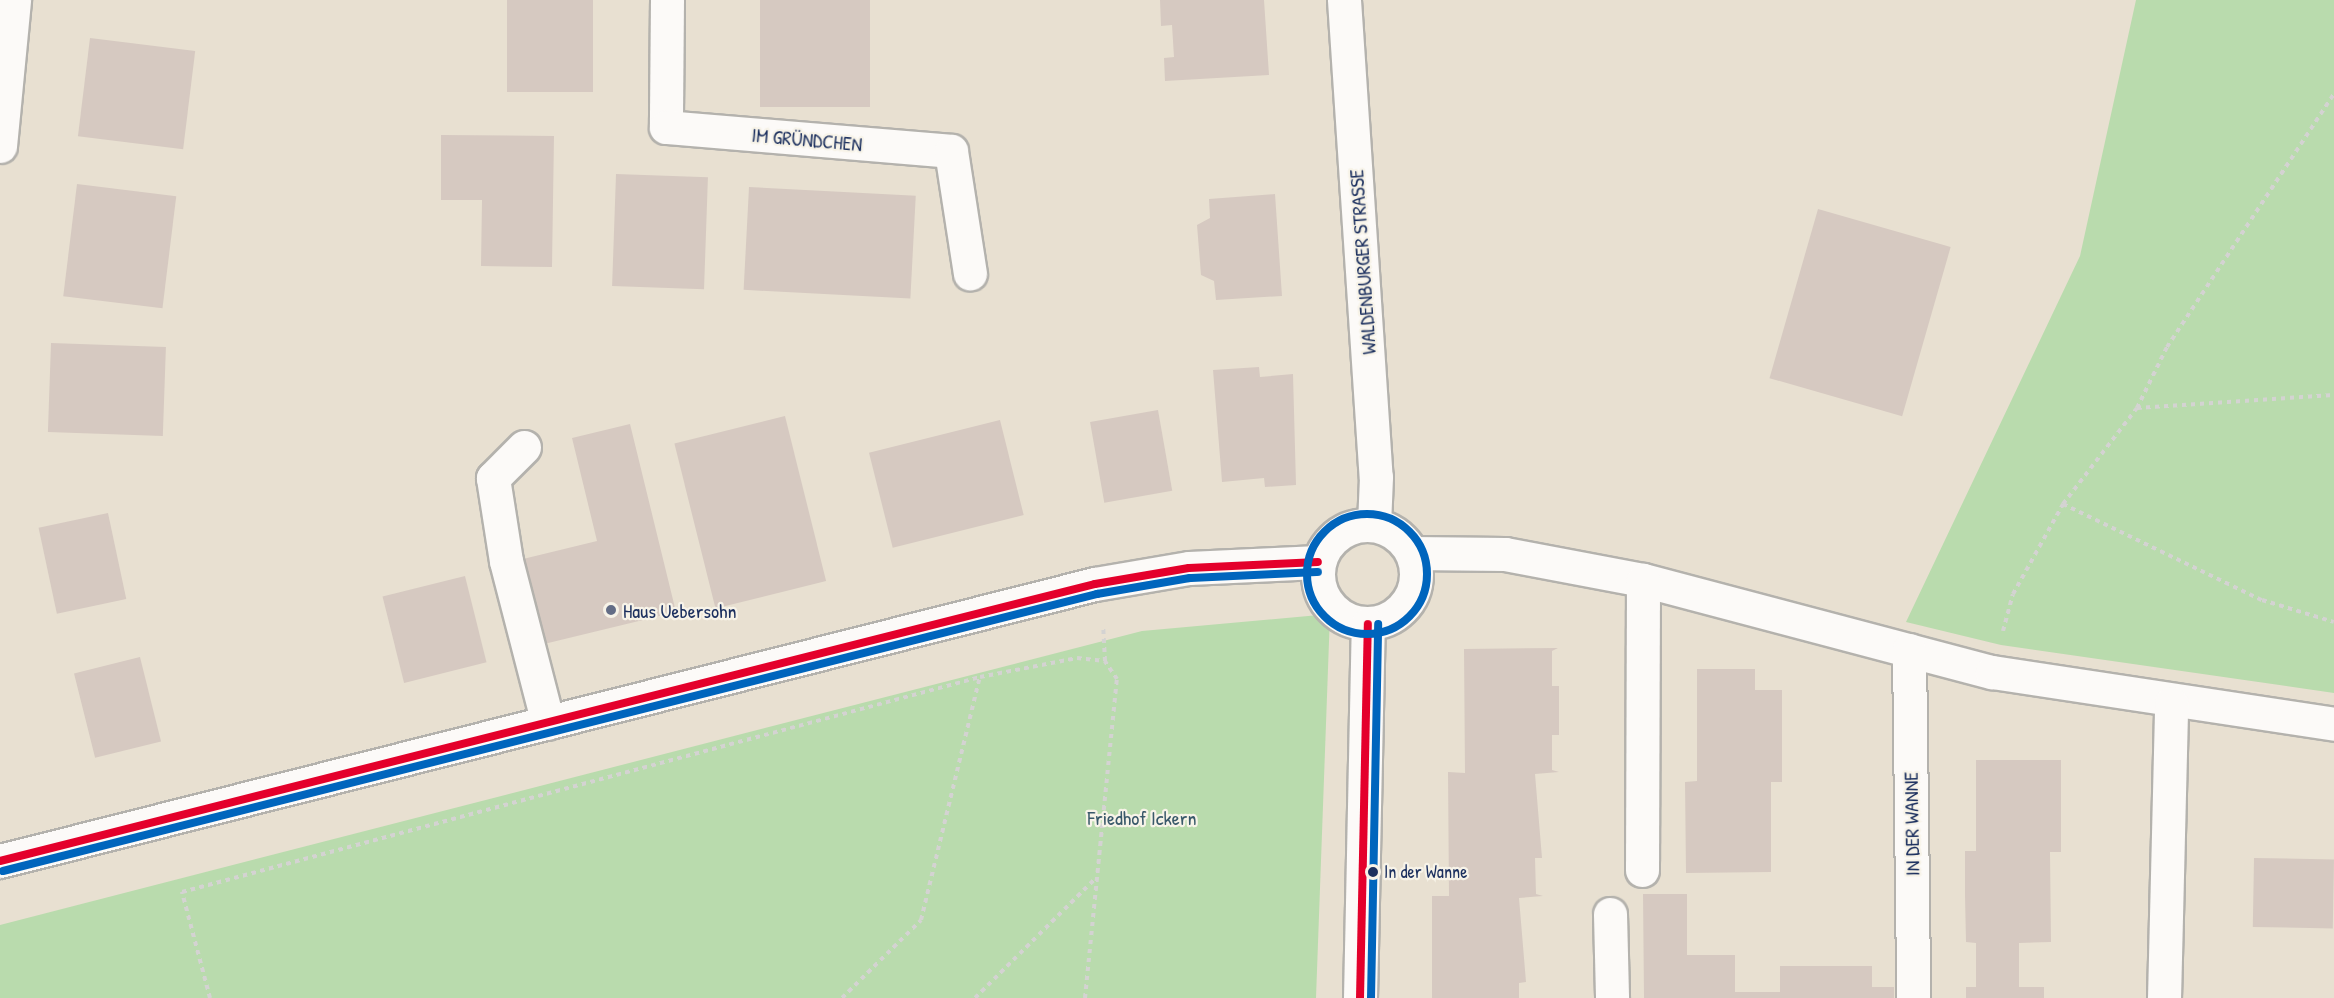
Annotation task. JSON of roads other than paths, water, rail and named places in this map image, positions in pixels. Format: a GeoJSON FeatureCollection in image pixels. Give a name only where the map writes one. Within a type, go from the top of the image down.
{"type":"FeatureCollection","features":[{"type":"Feature","properties":{"kind":"street"},"geometry":{"type":"LineString","coordinates":[[0,146],[2,96],[14,0]]}},
{"type":"Feature","properties":{"kind":"street","name":"IM GRÜNDCHEN"},"geometry":{"type":"LineString","coordinates":[[667,0],[666,127],[951,150],[970,274]]}},
{"type":"Feature","properties":{"kind":"street","name":"WALDENBURGER STRASSE"},"geometry":{"type":"LineString","coordinates":[[1344,0],[1376,477],[1374,525]]}},
{"type":"Feature","properties":{"kind":"street"},"geometry":{"type":"LineString","coordinates":[[524,447],[493,478],[506,561],[548,723]]}},
{"type":"Feature","properties":{"kind":"street"},"geometry":{"type":"LineString","coordinates":[[1374,525],[1396,534],[1412,553],[1416,580],[1405,606],[1368,624],[1339,616],[1328,605],[1319,585],[1318,562],[1345,529],[1374,525]]}},
{"type":"Feature","properties":{"kind":"street"},"geometry":{"type":"LineString","coordinates":[[1412,553],[1505,554],[1644,580],[1992,672],[2171,703],[2334,724]]}},
{"type":"Feature","properties":{"kind":"street"},"geometry":{"type":"LineString","coordinates":[[0,861],[1095,584],[1189,568],[1318,562]]}},
{"type":"Feature","properties":{"kind":"street"},"geometry":{"type":"LineString","coordinates":[[1642,870],[1644,580]]}},
{"type":"Feature","properties":{"kind":"street"},"geometry":{"type":"LineString","coordinates":[[1360,998],[1360,872],[1368,624]]}},
{"type":"Feature","properties":{"kind":"street","name":"IN DER WANNE"},"geometry":{"type":"LineString","coordinates":[[1909,650],[1913,998]]}},
{"type":"Feature","properties":{"kind":"street"},"geometry":{"type":"LineString","coordinates":[[2164,998],[2171,703]]}},
{"type":"Feature","properties":{"kind":"street"},"geometry":{"type":"LineString","coordinates":[[1610,914],[1612,998]]}},
{"type":"Feature","properties":{"kind":"place","name":"Haus Uebersohn"},"geometry":{"type":"Point","coordinates":[611,610]}},
{"type":"Feature","properties":{"kind":"place","name":"In der Wanne"},"geometry":{"type":"Point","coordinates":[1373,872]}},
{"type":"Feature","properties":{"kind":"park label","name":"Friedhof Ickern"},"geometry":{"type":"Point","coordinates":[1142,817]}}]}
